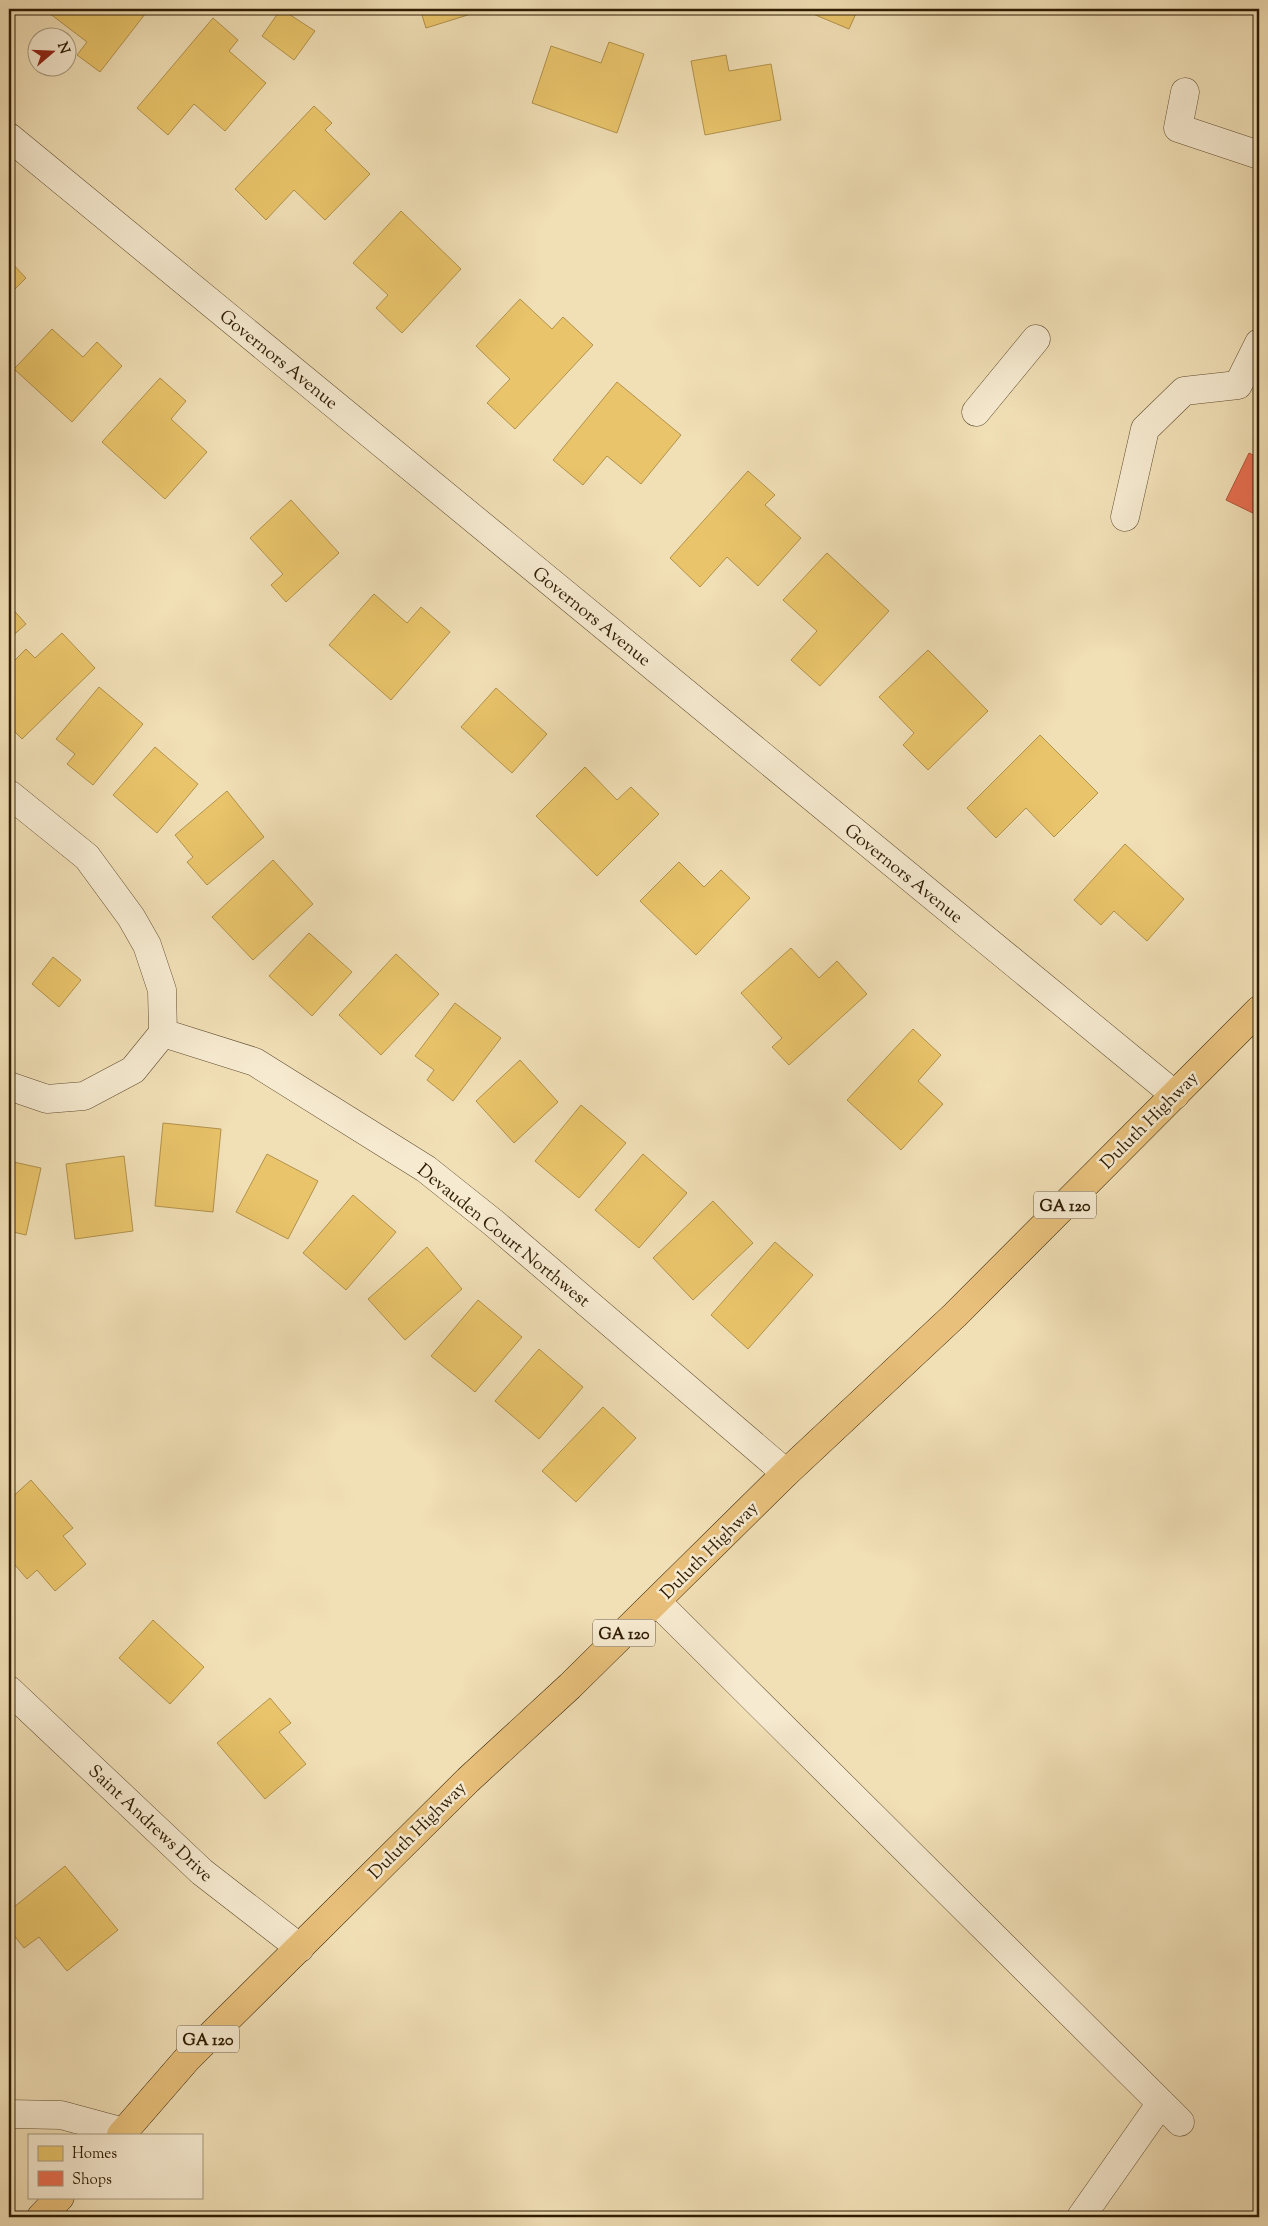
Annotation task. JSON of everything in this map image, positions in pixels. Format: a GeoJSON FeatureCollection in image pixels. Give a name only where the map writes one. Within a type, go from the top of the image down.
{"type":"FeatureCollection","features":[{"type":"Feature","properties":{"kind":"main road","name":"Duluth Highway"},"geometry":{"type":"LineString","coordinates":[[122,2133],[187,2059],[468,1780],[570,1686],[786,1474],[955,1315],[1259,1010]]}},
{"type":"Feature","properties":{"kind":"main road"},"geometry":{"type":"LineString","coordinates":[[41,2217],[59,2198]]}},
{"type":"Feature","properties":{"kind":"street"},"geometry":{"type":"LineString","coordinates":[[1185,92],[1178,128],[1259,155]]}},
{"type":"Feature","properties":{"kind":"street","name":"Governors Avenue"},"geometry":{"type":"LineString","coordinates":[[9,137],[1174,1095]]}},
{"type":"Feature","properties":{"kind":"street"},"geometry":{"type":"LineString","coordinates":[[976,412],[1036,339]]}},
{"type":"Feature","properties":{"kind":"street"},"geometry":{"type":"LineString","coordinates":[[1125,517],[1145,429],[1184,391],[1238,385],[1259,343]]}},
{"type":"Feature","properties":{"kind":"street"},"geometry":{"type":"LineString","coordinates":[[9,794],[87,857],[131,917],[146,945],[162,990],[163,1033],[133,1070],[84,1096],[47,1099],[9,1086]]}},
{"type":"Feature","properties":{"kind":"street","name":"Devauden Court Northwest"},"geometry":{"type":"LineString","coordinates":[[163,1033],[255,1062],[426,1170],[495,1224],[786,1474]]}},
{"type":"Feature","properties":{"kind":"street"},"geometry":{"type":"LineString","coordinates":[[657,1602],[1180,2122]]}},
{"type":"Feature","properties":{"kind":"street","name":"Saint Andrews Drive"},"geometry":{"type":"LineString","coordinates":[[9,1690],[202,1872],[300,1948]]}},
{"type":"Feature","properties":{"kind":"street"},"geometry":{"type":"LineString","coordinates":[[1081,2217],[1161,2104]]}},
{"type":"Feature","properties":{"kind":"street"},"geometry":{"type":"LineString","coordinates":[[9,2114],[61,2115],[122,2133]]}},
{"type":"Feature","properties":{"kind":"building: Homes"},"geometry":{"type":"Polygon","coordinates":[[[52,9],[149,9],[100,72],[78,56],[87,42],[78,35],[78,28],[69,28],[49,13],[52,9]]]}},
{"type":"Feature","properties":{"kind":"building: Homes"},"geometry":{"type":"Polygon","coordinates":[[[281,9],[315,31],[294,60],[262,36],[281,9]]]}},
{"type":"Feature","properties":{"kind":"building: Homes"},"geometry":{"type":"Polygon","coordinates":[[[420,9],[487,9],[426,28],[420,9]]]}},
{"type":"Feature","properties":{"kind":"building: Homes"},"geometry":{"type":"Polygon","coordinates":[[[801,9],[858,9],[849,29],[801,9]]]}},
{"type":"Feature","properties":{"kind":"building: Homes"},"geometry":{"type":"Polygon","coordinates":[[[213,18],[238,40],[229,51],[266,83],[225,131],[194,104],[168,135],[137,108],[213,18]]]}},
{"type":"Feature","properties":{"kind":"building: Homes"},"geometry":{"type":"Polygon","coordinates":[[[609,42],[644,54],[617,133],[532,103],[551,46],[601,63],[609,42]]]}},
{"type":"Feature","properties":{"kind":"building: Homes"},"geometry":{"type":"Polygon","coordinates":[[[726,55],[729,71],[771,64],[781,120],[705,135],[691,61],[726,55]]]}},
{"type":"Feature","properties":{"kind":"building: Homes"},"geometry":{"type":"Polygon","coordinates":[[[314,106],[332,123],[325,130],[370,174],[325,220],[294,190],[266,220],[235,189],[314,106]]]}},
{"type":"Feature","properties":{"kind":"building: Homes"},"geometry":{"type":"Polygon","coordinates":[[[401,211],[461,269],[402,333],[376,308],[388,295],[353,263],[401,211]]]}},
{"type":"Feature","properties":{"kind":"building: Homes"},"geometry":{"type":"Polygon","coordinates":[[[9,260],[26,278],[9,295],[9,260]]]}},
{"type":"Feature","properties":{"kind":"building: Homes"},"geometry":{"type":"Polygon","coordinates":[[[520,299],[552,329],[563,317],[593,345],[515,429],[487,403],[510,379],[476,346],[520,299]]]}},
{"type":"Feature","properties":{"kind":"building: Homes"},"geometry":{"type":"Polygon","coordinates":[[[52,329],[83,357],[97,342],[122,366],[72,422],[14,369],[52,329]]]}},
{"type":"Feature","properties":{"kind":"building: Homes"},"geometry":{"type":"Polygon","coordinates":[[[160,378],[186,401],[171,419],[207,452],[165,499],[102,442],[160,378]]]}},
{"type":"Feature","properties":{"kind":"building: Homes"},"geometry":{"type":"Polygon","coordinates":[[[617,382],[681,435],[641,484],[607,456],[583,485],[553,460],[617,382]]]}},
{"type":"Feature","properties":{"kind":"building: Homes"},"geometry":{"type":"Polygon","coordinates":[[[748,471],[775,495],[765,505],[801,538],[758,586],[727,557],[700,587],[670,558],[748,471]]]}},
{"type":"Feature","properties":{"kind":"building: Homes"},"geometry":{"type":"Polygon","coordinates":[[[291,500],[339,553],[286,602],[271,585],[283,574],[250,538],[291,500]]]}},
{"type":"Feature","properties":{"kind":"building: Homes"},"geometry":{"type":"Polygon","coordinates":[[[827,553],[889,611],[820,686],[791,660],[817,631],[783,600],[827,553]]]}},
{"type":"Feature","properties":{"kind":"building: Homes"},"geometry":{"type":"Polygon","coordinates":[[[374,594],[407,623],[421,607],[450,632],[391,700],[329,645],[374,594]]]}},
{"type":"Feature","properties":{"kind":"building: Homes"},"geometry":{"type":"Polygon","coordinates":[[[9,605],[26,624],[9,639],[9,605]]]}},
{"type":"Feature","properties":{"kind":"building: Homes"},"geometry":{"type":"Polygon","coordinates":[[[62,633],[95,668],[22,739],[9,726],[9,666],[26,649],[35,658],[62,633]]]}},
{"type":"Feature","properties":{"kind":"building: Homes"},"geometry":{"type":"Polygon","coordinates":[[[928,650],[988,711],[928,770],[903,745],[914,733],[879,697],[928,650]]]}},
{"type":"Feature","properties":{"kind":"building: Homes"},"geometry":{"type":"Polygon","coordinates":[[[99,687],[143,724],[93,785],[67,764],[75,754],[56,739],[99,687]]]}},
{"type":"Feature","properties":{"kind":"building: Homes"},"geometry":{"type":"Polygon","coordinates":[[[496,688],[547,734],[512,773],[461,727],[496,688]]]}},
{"type":"Feature","properties":{"kind":"building: Homes"},"geometry":{"type":"Polygon","coordinates":[[[1040,735],[1098,793],[1054,837],[1026,808],[996,838],[967,808],[1040,735]]]}},
{"type":"Feature","properties":{"kind":"building: Homes"},"geometry":{"type":"Polygon","coordinates":[[[155,747],[198,784],[157,833],[113,795],[155,747]]]}},
{"type":"Feature","properties":{"kind":"building: Homes"},"geometry":{"type":"Polygon","coordinates":[[[585,767],[617,800],[631,787],[659,814],[597,876],[536,816],[585,767]]]}},
{"type":"Feature","properties":{"kind":"building: Homes"},"geometry":{"type":"Polygon","coordinates":[[[227,791],[264,837],[207,885],[187,862],[193,857],[175,835],[227,791]]]}},
{"type":"Feature","properties":{"kind":"building: Homes"},"geometry":{"type":"Polygon","coordinates":[[[1125,844],[1184,899],[1147,941],[1114,911],[1101,925],[1074,900],[1125,844]]]}},
{"type":"Feature","properties":{"kind":"building: Homes"},"geometry":{"type":"Polygon","coordinates":[[[273,860],[313,904],[253,960],[212,917],[273,860]]]}},
{"type":"Feature","properties":{"kind":"building: Homes"},"geometry":{"type":"Polygon","coordinates":[[[679,862],[704,887],[721,870],[750,898],[696,955],[640,901],[679,862]]]}},
{"type":"Feature","properties":{"kind":"building: Homes"},"geometry":{"type":"Polygon","coordinates":[[[309,933],[352,972],[312,1016],[269,976],[309,933]]]}},
{"type":"Feature","properties":{"kind":"building: Homes"},"geometry":{"type":"Polygon","coordinates":[[[791,948],[819,978],[837,961],[867,994],[789,1065],[772,1047],[782,1038],[741,993],[791,948]]]}},
{"type":"Feature","properties":{"kind":"building: Homes"},"geometry":{"type":"Polygon","coordinates":[[[396,954],[439,994],[381,1055],[339,1015],[396,954]]]}},
{"type":"Feature","properties":{"kind":"building: Homes"},"geometry":{"type":"Polygon","coordinates":[[[53,957],[81,980],[59,1007],[32,984],[53,957]]]}},
{"type":"Feature","properties":{"kind":"building: Homes"},"geometry":{"type":"Polygon","coordinates":[[[455,1003],[501,1038],[453,1101],[427,1080],[434,1070],[415,1056],[455,1003]]]}},
{"type":"Feature","properties":{"kind":"building: Homes"},"geometry":{"type":"Polygon","coordinates":[[[913,1029],[941,1055],[918,1081],[943,1104],[901,1150],[847,1100],[913,1029]]]}},
{"type":"Feature","properties":{"kind":"building: Homes"},"geometry":{"type":"Polygon","coordinates":[[[520,1060],[558,1102],[514,1143],[476,1101],[520,1060]]]}},
{"type":"Feature","properties":{"kind":"building: Homes"},"geometry":{"type":"Polygon","coordinates":[[[581,1105],[626,1143],[579,1198],[535,1161],[581,1105]]]}},
{"type":"Feature","properties":{"kind":"building: Homes"},"geometry":{"type":"Polygon","coordinates":[[[163,1123],[221,1129],[213,1212],[155,1206],[163,1123]]]}},
{"type":"Feature","properties":{"kind":"building: Homes"},"geometry":{"type":"Polygon","coordinates":[[[267,1154],[318,1181],[288,1239],[236,1212],[267,1154]]]}},
{"type":"Feature","properties":{"kind":"building: Homes"},"geometry":{"type":"Polygon","coordinates":[[[643,1154],[687,1193],[639,1248],[595,1210],[643,1154]]]}},
{"type":"Feature","properties":{"kind":"building: Homes"},"geometry":{"type":"Polygon","coordinates":[[[124,1156],[133,1231],[75,1239],[66,1164],[124,1156]]]}},
{"type":"Feature","properties":{"kind":"building: Homes"},"geometry":{"type":"Polygon","coordinates":[[[9,1161],[41,1168],[26,1235],[9,1231],[9,1161]]]}},
{"type":"Feature","properties":{"kind":"building: Homes"},"geometry":{"type":"Polygon","coordinates":[[[353,1195],[396,1232],[346,1290],[303,1253],[353,1195]]]}},
{"type":"Feature","properties":{"kind":"building: Homes"},"geometry":{"type":"Polygon","coordinates":[[[713,1201],[753,1243],[693,1300],[653,1258],[713,1201]]]}},
{"type":"Feature","properties":{"kind":"building: Homes"},"geometry":{"type":"Polygon","coordinates":[[[775,1242],[813,1275],[748,1349],[711,1315],[775,1242]]]}},
{"type":"Feature","properties":{"kind":"building: Homes"},"geometry":{"type":"Polygon","coordinates":[[[427,1247],[462,1289],[405,1340],[368,1299],[427,1247]]]}},
{"type":"Feature","properties":{"kind":"building: Homes"},"geometry":{"type":"Polygon","coordinates":[[[478,1300],[522,1337],[475,1392],[431,1356],[478,1300]]]}},
{"type":"Feature","properties":{"kind":"building: Homes"},"geometry":{"type":"Polygon","coordinates":[[[539,1349],[583,1387],[539,1439],[495,1401],[539,1349]]]}},
{"type":"Feature","properties":{"kind":"building: Homes"},"geometry":{"type":"Polygon","coordinates":[[[603,1407],[636,1438],[576,1502],[542,1471],[603,1407]]]}},
{"type":"Feature","properties":{"kind":"building: Homes"},"geometry":{"type":"Polygon","coordinates":[[[31,1480],[73,1528],[63,1536],[86,1564],[55,1591],[37,1570],[27,1579],[9,1558],[9,1500],[31,1480]]]}},
{"type":"Feature","properties":{"kind":"building: Homes"},"geometry":{"type":"Polygon","coordinates":[[[153,1620],[204,1667],[170,1704],[119,1658],[153,1620]]]}},
{"type":"Feature","properties":{"kind":"building: Homes"},"geometry":{"type":"Polygon","coordinates":[[[270,1698],[291,1723],[279,1732],[306,1764],[265,1799],[217,1743],[270,1698]]]}},
{"type":"Feature","properties":{"kind":"building: Homes"},"geometry":{"type":"Polygon","coordinates":[[[65,1866],[118,1930],[67,1971],[39,1937],[24,1948],[9,1929],[9,1911],[65,1866]]]}},
{"type":"Feature","properties":{"kind":"building: Shops"},"geometry":{"type":"Polygon","coordinates":[[[1249,453],[1259,458],[1259,516],[1226,500],[1249,453]]]}}]}
